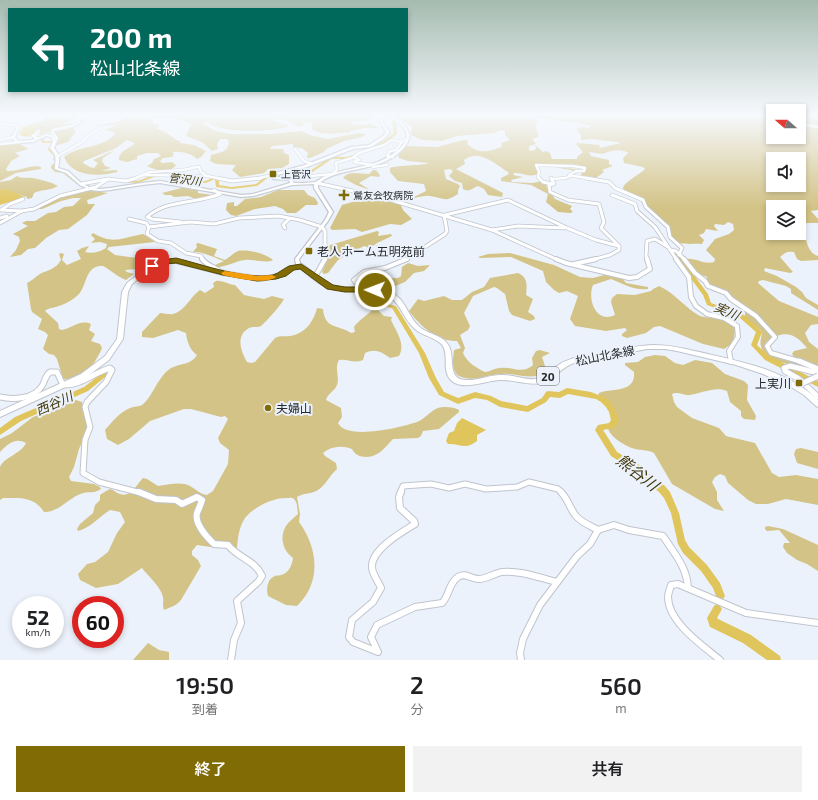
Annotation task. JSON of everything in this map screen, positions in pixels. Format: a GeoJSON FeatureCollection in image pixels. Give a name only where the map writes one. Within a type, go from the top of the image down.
{"type":"FeatureCollection","features":[{"type":"Feature","properties":{"kind":"main road"},"geometry":{"type":"LineString","coordinates":[[53,146],[52,148],[58,156],[59,162],[56,169],[68,173],[81,184],[93,188],[112,189],[155,182],[247,196],[292,184],[317,183],[328,176],[372,166],[393,157],[404,146]]}},
{"type":"Feature","properties":{"kind":"main road"},"geometry":{"type":"LineString","coordinates":[[272,175],[312,164],[324,158],[339,155],[349,149],[370,148],[373,146]]}},
{"type":"Feature","properties":{"kind":"main road"},"geometry":{"type":"LineString","coordinates":[[272,175],[274,178],[290,178],[292,184]]}},
{"type":"Feature","properties":{"kind":"main road"},"geometry":{"type":"LineString","coordinates":[[0,414],[92,370],[107,358],[117,346],[121,333],[125,292],[130,283],[146,269],[158,263],[176,260],[223,273],[257,278],[267,278],[283,274],[298,266],[297,261],[299,257],[330,216],[331,212],[316,188],[308,183]]}},
{"type":"Feature","properties":{"kind":"main road"},"geometry":{"type":"LineString","coordinates":[[316,188],[317,183]]}},
{"type":"Feature","properties":{"kind":"main road","name":"松山北条線"},"geometry":{"type":"LineString","coordinates":[[298,266],[326,285],[335,288],[382,291],[396,298],[417,329],[446,345],[448,352],[449,372],[454,378],[462,382],[472,383],[505,377],[528,381],[539,380],[548,377],[557,368],[568,362],[648,347],[674,348],[761,369],[798,385],[818,404]]}},
{"type":"Feature","properties":{"kind":"street"},"geometry":{"type":"LineString","coordinates":[[58,156],[76,146]]}},
{"type":"Feature","properties":{"kind":"street"},"geometry":{"type":"LineString","coordinates":[[290,178],[332,174],[337,170],[336,162],[354,156],[370,148],[380,146]]}},
{"type":"Feature","properties":{"kind":"street"},"geometry":{"type":"LineString","coordinates":[[393,157],[387,156],[390,151],[396,150],[399,146]]}},
{"type":"Feature","properties":{"kind":"street"},"geometry":{"type":"LineString","coordinates":[[295,150],[300,154],[304,161],[312,164]]}},
{"type":"Feature","properties":{"kind":"street"},"geometry":{"type":"LineString","coordinates":[[354,156],[358,160],[354,162],[356,163],[373,167],[387,165]]}},
{"type":"Feature","properties":{"kind":"street"},"geometry":{"type":"LineString","coordinates":[[554,184],[543,182],[538,177],[540,172],[537,169],[536,164],[568,167],[574,166],[586,169],[584,171],[573,172],[569,174],[570,176]]}},
{"type":"Feature","properties":{"kind":"street"},"geometry":{"type":"LineString","coordinates":[[81,184],[107,180],[126,181],[150,172],[182,170],[199,167],[200,171],[207,176]]}},
{"type":"Feature","properties":{"kind":"street"},"geometry":{"type":"LineString","coordinates":[[145,175],[207,176],[232,181],[254,179],[272,175]]}},
{"type":"Feature","properties":{"kind":"street"},"geometry":{"type":"LineString","coordinates":[[179,176],[183,181],[182,183],[192,185],[192,187]]}},
{"type":"Feature","properties":{"kind":"street"},"geometry":{"type":"LineString","coordinates":[[554,184],[551,180],[552,177],[564,178],[570,176],[609,182],[615,188],[620,197]]}},
{"type":"Feature","properties":{"kind":"street"},"geometry":{"type":"LineString","coordinates":[[0,218],[38,208],[54,198],[93,188],[107,180]]}},
{"type":"Feature","properties":{"kind":"street"},"geometry":{"type":"LineString","coordinates":[[317,183],[384,198],[444,215],[492,230],[560,260],[629,278],[638,278],[650,268],[646,256],[647,241],[651,239],[658,240],[676,251],[688,262],[695,273],[705,281],[708,286],[726,293],[731,299],[756,316],[775,338],[767,346],[771,353],[808,364],[818,369]]}},
{"type":"Feature","properties":{"kind":"street"},"geometry":{"type":"LineString","coordinates":[[554,184],[548,186],[551,193],[568,200],[598,204],[604,222],[601,228],[619,246]]}},
{"type":"Feature","properties":{"kind":"street"},"geometry":{"type":"LineString","coordinates":[[615,188],[643,200],[646,207],[668,227],[670,237],[682,248],[679,255]]}},
{"type":"Feature","properties":{"kind":"street"},"geometry":{"type":"LineString","coordinates":[[181,223],[178,221],[152,220],[147,217],[152,212],[164,207],[220,194],[214,190]]}},
{"type":"Feature","properties":{"kind":"street"},"geometry":{"type":"LineString","coordinates":[[612,195],[635,204],[637,211],[655,227],[689,276],[691,297],[696,306],[708,314],[724,318],[737,326],[739,332],[736,344],[729,351],[731,362]]}},
{"type":"Feature","properties":{"kind":"street"},"geometry":{"type":"LineString","coordinates":[[22,211],[1,210],[23,199]]}},
{"type":"Feature","properties":{"kind":"street"},"geometry":{"type":"LineString","coordinates":[[444,215],[508,200],[567,228],[596,240],[619,246]]}},
{"type":"Feature","properties":{"kind":"street"},"geometry":{"type":"LineString","coordinates":[[1,214],[9,211]]}},
{"type":"Feature","properties":{"kind":"street"},"geometry":{"type":"LineString","coordinates":[[0,223],[22,211]]}},
{"type":"Feature","properties":{"kind":"street"},"geometry":{"type":"LineString","coordinates":[[382,291],[384,288],[359,286],[354,280],[363,272],[380,269],[401,262],[446,234],[447,232],[444,215]]}},
{"type":"Feature","properties":{"kind":"street"},"geometry":{"type":"LineString","coordinates":[[149,227],[181,223],[214,224],[255,216],[282,216],[289,219],[300,220],[322,227],[325,232],[325,259],[315,277]]}},
{"type":"Feature","properties":{"kind":"street"},"geometry":{"type":"LineString","coordinates":[[285,228],[283,225],[289,219]]}},
{"type":"Feature","properties":{"kind":"street"},"geometry":{"type":"LineString","coordinates":[[129,220],[146,223],[149,227]]}},
{"type":"Feature","properties":{"kind":"street"},"geometry":{"type":"LineString","coordinates":[[492,230],[518,226],[567,228]]}},
{"type":"Feature","properties":{"kind":"street"},"geometry":{"type":"LineString","coordinates":[[149,227],[147,234],[154,239],[171,243],[186,253],[201,256],[205,264],[213,266],[223,273]]}},
{"type":"Feature","properties":{"kind":"street"},"geometry":{"type":"LineString","coordinates":[[574,264],[610,255],[619,250],[619,246]]}},
{"type":"Feature","properties":{"kind":"street"},"geometry":{"type":"LineString","coordinates":[[818,375],[786,367],[785,371],[799,379],[818,397]]}},
{"type":"Feature","properties":{"kind":"street"},"geometry":{"type":"LineString","coordinates":[[0,397],[12,398],[32,393],[40,388],[45,376],[52,372],[57,372],[63,385],[69,386],[106,369],[110,368],[112,370],[106,382],[87,402],[85,407],[90,427],[85,440],[83,472],[87,477],[115,488],[133,490],[157,500],[175,499],[182,504],[200,498],[202,500],[197,514],[197,521],[211,541],[214,544],[228,545],[232,552],[238,556],[251,560],[257,566],[262,576],[259,581],[237,601],[241,623],[234,640],[231,660]]}},
{"type":"Feature","properties":{"kind":"street"},"geometry":{"type":"LineString","coordinates":[[798,385],[818,375]]}},
{"type":"Feature","properties":{"kind":"street"},"geometry":{"type":"LineString","coordinates":[[558,582],[517,572],[502,572],[479,579],[463,575],[458,577],[450,585],[445,600],[442,603],[415,607],[377,625],[371,637],[378,652],[353,642],[349,637],[352,620],[372,603],[379,594],[381,588],[373,572],[371,564],[373,558],[383,546],[415,524],[414,521],[400,508],[399,497],[403,486],[431,484],[449,488],[465,484],[486,489],[517,487],[529,482],[558,489],[565,496],[576,516],[581,521],[598,530]]}},
{"type":"Feature","properties":{"kind":"street"},"geometry":{"type":"LineString","coordinates":[[521,660],[519,652],[529,628],[538,614],[540,605],[577,556],[590,544],[598,530],[614,525],[629,530],[663,536],[683,564],[689,580],[688,588]]}},
{"type":"Feature","properties":{"kind":"street"},"geometry":{"type":"LineString","coordinates":[[720,660],[677,622],[667,599],[668,590],[671,585],[678,584],[746,613],[818,623]]}},
{"type":"Feature","properties":{"kind":"shaded area"},"geometry":{"type":"Polygon","coordinates":[[[0,146],[23,146],[28,149],[15,153],[20,156],[11,161],[6,169],[7,171],[33,166],[41,167],[41,169],[16,173],[0,181],[0,146]]]}},
{"type":"Feature","properties":{"kind":"shaded area"},"geometry":{"type":"Polygon","coordinates":[[[94,146],[119,146],[84,161],[83,163],[94,168],[98,163],[93,160],[115,150],[103,158],[102,161],[105,166],[111,168],[101,171],[117,170],[117,172],[99,175],[79,172],[68,164],[64,157],[76,150],[94,146]]]}},
{"type":"Feature","properties":{"kind":"shaded area"},"geometry":{"type":"Polygon","coordinates":[[[132,146],[196,146],[206,151],[197,159],[186,153],[172,152],[174,154],[172,157],[163,158],[160,161],[162,163],[172,162],[176,165],[170,170],[166,171],[147,166],[152,163],[154,159],[161,156],[158,153],[147,153],[137,156],[137,159],[127,162],[119,160],[119,157],[132,146]]]}},
{"type":"Feature","properties":{"kind":"shaded area"},"geometry":{"type":"Polygon","coordinates":[[[206,146],[217,146],[218,149],[212,151],[206,146]]]}},
{"type":"Feature","properties":{"kind":"shaded area"},"geometry":{"type":"Polygon","coordinates":[[[228,146],[274,146],[270,149],[283,149],[284,153],[289,155],[289,164],[282,168],[268,169],[264,173],[240,177],[232,170],[236,165],[216,164],[210,161],[211,155],[223,152],[228,146]]]}},
{"type":"Feature","properties":{"kind":"shaded area"},"geometry":{"type":"Polygon","coordinates":[[[333,146],[326,149],[324,152],[310,158],[307,158],[308,153],[302,148],[293,147],[333,146]]]}},
{"type":"Feature","properties":{"kind":"shaded area"},"geometry":{"type":"Polygon","coordinates":[[[406,146],[469,146],[481,151],[493,150],[502,147],[502,146],[530,146],[529,151],[535,150],[536,146],[543,152],[546,151],[550,153],[552,159],[577,159],[577,157],[583,152],[578,146],[600,146],[600,148],[609,146],[818,146],[818,210],[811,211],[818,219],[818,223],[806,223],[806,200],[766,200],[766,240],[806,240],[806,237],[808,247],[818,256],[818,260],[801,261],[797,259],[794,252],[788,252],[780,257],[793,272],[790,273],[765,268],[764,271],[777,276],[796,287],[806,298],[818,305],[818,310],[791,293],[791,289],[786,286],[763,280],[759,281],[758,283],[779,301],[818,317],[818,324],[811,325],[805,333],[809,342],[818,349],[818,367],[794,357],[792,354],[794,351],[807,348],[798,339],[788,334],[783,334],[772,338],[766,342],[766,350],[769,354],[800,364],[802,367],[784,363],[767,356],[763,351],[761,344],[761,331],[745,317],[745,310],[732,299],[710,285],[706,281],[707,277],[696,273],[686,259],[693,259],[707,263],[714,262],[715,259],[706,250],[715,239],[729,234],[734,230],[733,224],[728,222],[724,225],[715,224],[714,226],[718,231],[706,229],[704,233],[699,235],[704,240],[702,244],[685,244],[677,242],[671,234],[670,228],[648,207],[644,199],[626,192],[623,188],[626,183],[645,169],[643,167],[624,163],[623,158],[628,153],[627,152],[619,150],[601,154],[589,152],[591,156],[609,160],[609,164],[613,166],[602,170],[604,172],[596,178],[583,177],[581,175],[582,172],[554,167],[586,170],[562,164],[537,164],[539,173],[536,175],[514,173],[513,175],[523,177],[511,180],[512,182],[532,183],[543,181],[550,184],[546,186],[555,199],[572,206],[570,209],[573,212],[570,213],[558,212],[546,202],[548,194],[531,185],[501,181],[501,178],[509,174],[508,172],[487,158],[481,156],[470,157],[464,160],[465,164],[456,169],[503,193],[502,197],[488,195],[484,189],[478,186],[470,190],[463,189],[462,183],[455,181],[449,176],[453,171],[450,169],[444,170],[446,179],[460,186],[458,194],[447,199],[422,196],[410,199],[426,191],[424,184],[398,181],[390,172],[390,168],[397,166],[429,163],[408,161],[399,158],[398,156],[406,146]]]}},
{"type":"Feature","properties":{"kind":"shaded area"},"geometry":{"type":"Polygon","coordinates":[[[373,170],[376,170],[380,175],[379,177],[371,176],[359,183],[370,190],[343,178],[351,173],[369,174],[373,170]]]}},
{"type":"Feature","properties":{"kind":"shaded area"},"geometry":{"type":"Polygon","coordinates":[[[17,176],[49,182],[58,186],[34,193],[32,198],[27,199],[27,197],[0,189],[0,182],[11,180],[17,176]]]}},
{"type":"Feature","properties":{"kind":"shaded area"},"geometry":{"type":"Polygon","coordinates":[[[185,187],[198,190],[198,193],[214,195],[196,199],[188,196],[174,197],[162,193],[185,187]]]}},
{"type":"Feature","properties":{"kind":"shaded area"},"geometry":{"type":"Polygon","coordinates":[[[0,189],[9,190],[25,197],[0,205],[0,189]]]}},
{"type":"Feature","properties":{"kind":"shaded area"},"geometry":{"type":"Polygon","coordinates":[[[87,190],[108,193],[87,200],[88,204],[95,204],[87,215],[68,229],[59,230],[46,238],[35,248],[28,249],[21,255],[10,257],[16,250],[20,241],[19,237],[13,234],[28,226],[22,223],[26,221],[35,221],[48,213],[56,212],[64,207],[73,206],[81,198],[61,201],[42,209],[38,209],[55,198],[87,190]]]}},
{"type":"Feature","properties":{"kind":"shaded area"},"geometry":{"type":"Polygon","coordinates":[[[278,190],[304,190],[308,195],[315,198],[318,203],[317,205],[306,205],[296,213],[287,213],[283,209],[275,206],[255,209],[236,216],[231,215],[226,210],[227,203],[234,202],[234,206],[237,206],[245,199],[261,197],[278,190]]]}},
{"type":"Feature","properties":{"kind":"shaded area"},"geometry":{"type":"Polygon","coordinates":[[[362,199],[400,203],[403,210],[412,219],[401,225],[390,224],[362,232],[355,229],[332,230],[330,228],[342,205],[362,199]]]}},
{"type":"Feature","properties":{"kind":"shaded area"},"geometry":{"type":"Polygon","coordinates":[[[377,231],[379,232],[378,236],[391,234],[392,236],[370,248],[364,246],[338,260],[328,273],[324,274],[322,272],[327,259],[327,246],[377,231]]]}},
{"type":"Feature","properties":{"kind":"shaded area"},"geometry":{"type":"Polygon","coordinates":[[[93,233],[100,237],[112,240],[143,234],[155,242],[109,247],[107,249],[115,255],[139,259],[137,263],[145,259],[149,260],[143,262],[137,269],[125,270],[134,274],[126,280],[119,277],[104,266],[96,267],[89,273],[81,291],[76,297],[65,304],[45,311],[58,323],[59,329],[62,330],[80,323],[91,324],[89,330],[95,334],[91,341],[100,344],[102,348],[94,363],[88,369],[75,377],[63,379],[57,359],[54,355],[49,354],[43,349],[48,335],[38,329],[42,319],[32,312],[27,283],[38,275],[52,269],[57,265],[61,260],[59,254],[61,253],[64,254],[62,260],[67,265],[81,259],[77,251],[82,248],[89,246],[85,252],[90,253],[99,252],[106,248],[107,244],[100,242],[91,243],[95,239],[91,235],[93,233]]]}},
{"type":"Feature","properties":{"kind":"shaded area"},"geometry":{"type":"Polygon","coordinates":[[[198,243],[217,249],[214,256],[225,260],[238,251],[247,251],[257,252],[273,260],[267,262],[245,260],[217,267],[215,265],[224,261],[205,254],[193,252],[197,247],[196,244],[198,243]]]}},
{"type":"Feature","properties":{"kind":"shaded area"},"geometry":{"type":"Polygon","coordinates":[[[510,253],[554,265],[580,277],[593,278],[608,274],[622,278],[626,283],[648,287],[648,289],[638,289],[611,279],[593,285],[591,291],[592,303],[598,313],[603,316],[608,317],[615,315],[611,302],[612,298],[617,294],[635,295],[651,291],[659,286],[700,316],[721,319],[736,326],[733,343],[724,349],[703,344],[660,326],[654,327],[646,333],[627,338],[622,336],[622,334],[627,330],[625,328],[606,331],[575,326],[570,319],[578,296],[567,291],[559,293],[554,290],[546,282],[543,271],[511,257],[478,257],[488,254],[510,253]]]}},
{"type":"Feature","properties":{"kind":"shaded area"},"geometry":{"type":"Polygon","coordinates":[[[408,263],[418,266],[430,265],[424,271],[414,273],[405,282],[393,287],[389,288],[384,286],[379,280],[385,278],[398,278],[401,276],[402,267],[408,263]]]}},
{"type":"Feature","properties":{"kind":"shaded area"},"geometry":{"type":"Polygon","coordinates":[[[518,273],[525,279],[527,285],[526,295],[533,299],[528,312],[534,316],[535,319],[530,321],[512,315],[509,311],[505,294],[497,288],[494,287],[473,296],[464,313],[470,326],[468,330],[460,335],[465,348],[463,353],[472,364],[485,372],[498,368],[521,370],[529,368],[533,365],[532,358],[536,351],[540,350],[550,353],[542,357],[546,369],[543,373],[537,376],[497,374],[469,379],[459,376],[456,374],[453,364],[454,350],[461,348],[457,341],[450,341],[436,336],[418,322],[409,311],[418,299],[424,301],[444,296],[452,300],[462,300],[472,292],[484,287],[490,278],[518,273]]]}},
{"type":"Feature","properties":{"kind":"shaded area"},"geometry":{"type":"Polygon","coordinates":[[[216,281],[235,285],[244,295],[264,299],[272,296],[284,299],[261,326],[249,328],[242,335],[240,344],[241,349],[247,362],[251,363],[255,362],[275,338],[295,335],[304,330],[314,318],[317,308],[323,309],[326,320],[333,326],[351,333],[355,332],[354,327],[372,310],[377,309],[384,316],[392,317],[391,320],[401,342],[401,351],[399,356],[390,358],[381,352],[372,351],[365,353],[363,360],[356,362],[339,360],[337,369],[338,382],[335,389],[326,400],[341,408],[342,417],[338,423],[343,428],[363,432],[388,429],[417,422],[438,408],[449,407],[459,410],[459,412],[439,429],[423,431],[421,436],[418,438],[393,439],[374,456],[363,457],[356,454],[352,449],[344,447],[333,448],[323,453],[336,463],[337,469],[318,490],[297,497],[300,514],[299,522],[310,543],[313,554],[314,576],[305,597],[297,606],[286,605],[268,596],[267,590],[270,579],[272,577],[284,574],[290,568],[292,563],[293,558],[287,552],[283,544],[283,535],[286,526],[298,514],[296,502],[291,498],[281,498],[269,501],[253,510],[243,521],[238,536],[237,548],[230,551],[225,547],[217,548],[197,545],[192,551],[192,555],[198,560],[201,566],[181,600],[175,605],[164,610],[162,593],[142,568],[118,584],[96,588],[80,580],[78,574],[87,564],[95,562],[108,552],[117,533],[125,522],[120,512],[110,510],[90,525],[78,531],[77,529],[80,524],[93,513],[95,505],[100,500],[100,495],[110,489],[124,495],[130,493],[143,478],[158,486],[182,484],[190,486],[200,493],[207,495],[213,491],[228,464],[229,450],[220,443],[218,438],[228,419],[225,416],[221,417],[191,409],[184,409],[150,421],[129,439],[118,445],[107,439],[105,430],[123,412],[132,407],[141,406],[146,402],[162,376],[171,368],[192,361],[195,358],[197,355],[189,346],[186,333],[178,330],[153,338],[142,337],[142,332],[160,313],[172,314],[181,310],[200,290],[205,293],[214,287],[213,283],[216,281]]]}},
{"type":"Feature","properties":{"kind":"shaded area"},"geometry":{"type":"Polygon","coordinates":[[[655,355],[665,356],[675,363],[683,365],[695,360],[712,363],[725,374],[744,381],[748,385],[747,400],[756,416],[755,420],[744,419],[741,416],[741,411],[730,402],[727,391],[718,389],[690,395],[676,393],[672,394],[677,407],[692,418],[719,428],[726,436],[755,443],[772,473],[779,477],[796,475],[818,479],[818,505],[786,499],[768,504],[756,504],[748,500],[728,483],[725,476],[720,474],[715,477],[712,482],[717,492],[717,500],[724,511],[715,509],[672,484],[654,453],[632,448],[621,443],[614,437],[608,428],[612,418],[611,410],[607,403],[598,396],[599,393],[627,387],[634,379],[634,372],[625,365],[625,363],[638,362],[645,357],[655,355]]]}},
{"type":"Feature","properties":{"kind":"shaded area"},"geometry":{"type":"Polygon","coordinates":[[[76,400],[82,402],[88,429],[69,477],[71,481],[94,484],[101,489],[78,495],[55,510],[44,512],[36,503],[26,499],[3,498],[0,500],[0,467],[5,461],[24,447],[26,443],[22,441],[12,442],[0,452],[0,439],[12,433],[33,417],[76,400]]]}},
{"type":"Feature","properties":{"kind":"shaded area"},"geometry":{"type":"Polygon","coordinates":[[[462,418],[486,430],[477,435],[477,441],[469,446],[448,444],[446,441],[449,433],[454,431],[457,423],[462,418]]]}},
{"type":"Feature","properties":{"kind":"shaded area"},"geometry":{"type":"Polygon","coordinates":[[[801,448],[818,452],[818,469],[797,463],[794,454],[796,449],[801,448]]]}},
{"type":"Feature","properties":{"kind":"shaded area"},"geometry":{"type":"Polygon","coordinates":[[[768,526],[783,529],[818,545],[818,571],[787,553],[783,547],[784,543],[790,543],[779,530],[767,531],[765,527],[768,526]]]}},
{"type":"Feature","properties":{"kind":"shaded area"},"geometry":{"type":"Polygon","coordinates":[[[148,643],[159,650],[169,652],[169,660],[133,660],[148,643]]]}},
{"type":"Feature","properties":{"kind":"waterway","name":"菅沢川"},"geometry":{"type":"LineString","coordinates":[[49,149],[56,156],[55,159],[57,162],[52,167],[56,171],[64,172],[78,183]]}},
{"type":"Feature","properties":{"kind":"waterway","name":"菅沢川"},"geometry":{"type":"LineString","coordinates":[[279,174],[290,172],[308,174],[331,158],[346,158],[354,156]]}},
{"type":"Feature","properties":{"kind":"waterway","name":"菅沢川"},"geometry":{"type":"LineString","coordinates":[[120,181],[138,182],[153,176],[159,176]]}},
{"type":"Feature","properties":{"kind":"waterway","name":"菅沢川"},"geometry":{"type":"LineString","coordinates":[[180,177],[184,181],[206,182],[215,178],[217,179],[217,186],[232,188],[257,185],[267,177]]}},
{"type":"Feature","properties":{"kind":"waterway","name":"実川"},"geometry":{"type":"LineString","coordinates":[[674,252],[706,295],[709,304],[723,309],[728,313],[742,316],[759,332],[754,345],[767,358],[818,384]]}},
{"type":"Feature","properties":{"kind":"waterway","name":"熊谷川"},"geometry":{"type":"LineString","coordinates":[[372,302],[394,307],[422,353],[432,378],[441,393]]}},
{"type":"Feature","properties":{"kind":"waterway","name":"西谷川"},"geometry":{"type":"LineString","coordinates":[[0,432],[18,419],[86,389],[108,372]]}},
{"type":"Feature","properties":{"kind":"waterway","name":"熊谷川"},"geometry":{"type":"LineString","coordinates":[[444,395],[458,401],[475,395],[489,398],[500,404],[528,409],[544,400],[548,394],[560,395],[567,391],[591,395],[604,400],[612,412],[615,421],[611,426],[601,427],[599,430],[614,454],[640,470],[667,495],[675,513],[681,541],[686,550],[704,568],[717,586],[720,596]]}},
{"type":"Feature","properties":{"kind":"waterway","name":"熊谷川"},"geometry":{"type":"LineString","coordinates":[[717,609],[712,618],[714,623],[747,639],[776,660]]}},
{"type":"Feature","properties":{"kind":"slow traffic"},"geometry":{"type":"LineString","coordinates":[[225,273],[257,278],[272,277]]}},
{"type":"Feature","properties":{"kind":"place","name":"上菅沢"},"geometry":{"type":"Point","coordinates":[273,174]}},
{"type":"Feature","properties":{"kind":"place","name":"鶯友会牧病院"},"geometry":{"type":"Point","coordinates":[344,195]}},
{"type":"Feature","properties":{"kind":"place","name":"老人ホーム五明苑前"},"geometry":{"type":"Point","coordinates":[309,251]}},
{"type":"Feature","properties":{"kind":"place","name":"上実川"},"geometry":{"type":"Point","coordinates":[799,383]}},
{"type":"Feature","properties":{"kind":"place","name":"夫婦山"},"geometry":{"type":"Point","coordinates":[268,408]}},
{"type":"Feature","properties":{"kind":"route"},"geometry":{"type":"LineString","coordinates":[[152,266],[165,261],[176,260],[223,273],[267,278],[283,274],[291,268],[301,266],[330,287],[345,290],[375,290]]}}]}
